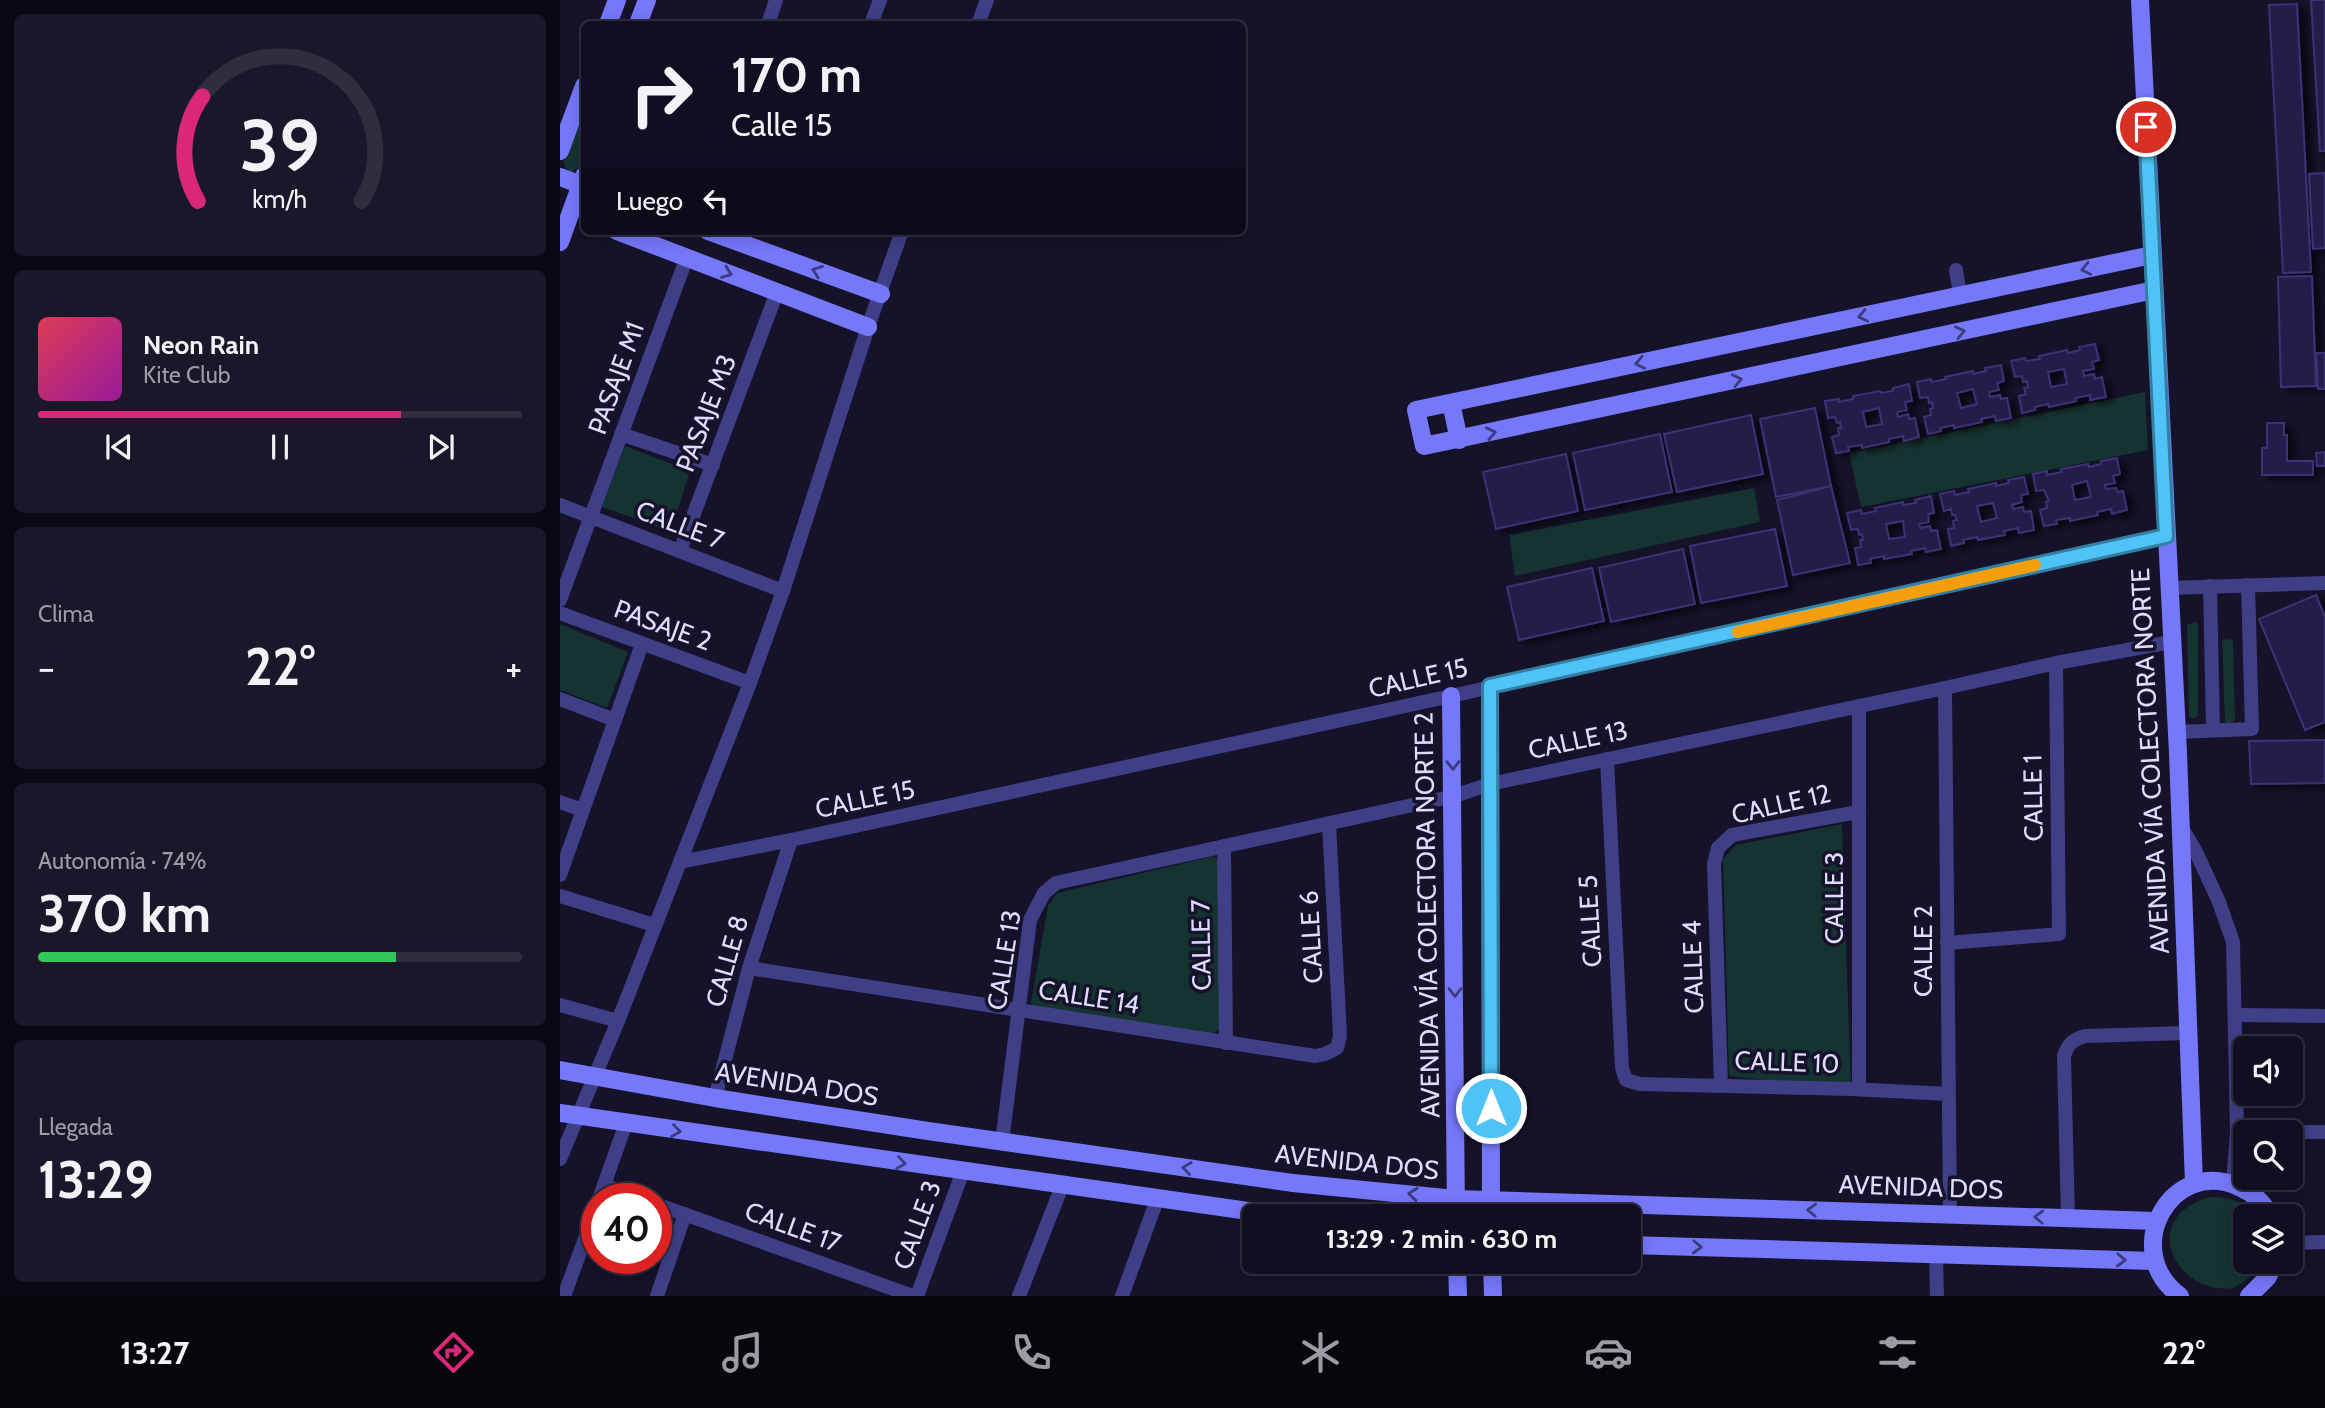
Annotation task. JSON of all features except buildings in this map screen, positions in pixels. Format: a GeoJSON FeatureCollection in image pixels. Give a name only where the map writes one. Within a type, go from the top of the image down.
{"type":"FeatureCollection","features":[{"type":"Feature","properties":{"kind":"street"},"geometry":{"type":"LineString","coordinates":[[608,21],[617,0]]}},
{"type":"Feature","properties":{"kind":"street"},"geometry":{"type":"LineString","coordinates":[[639,21],[648,0]]}},
{"type":"Feature","properties":{"kind":"street"},"geometry":{"type":"LineString","coordinates":[[772,21],[776,0]]}},
{"type":"Feature","properties":{"kind":"street"},"geometry":{"type":"LineString","coordinates":[[872,21],[880,0]]}},
{"type":"Feature","properties":{"kind":"street"},"geometry":{"type":"LineString","coordinates":[[979,21],[987,0]]}},
{"type":"Feature","properties":{"kind":"street","name":"AVENIDA VÍA COLECTORA NORTE"},"geometry":{"type":"LineString","coordinates":[[2140,0],[2176,732],[2194,1184]]}},
{"type":"Feature","properties":{"kind":"street"},"geometry":{"type":"LineString","coordinates":[[560,151],[581,94]]}},
{"type":"Feature","properties":{"kind":"street"},"geometry":{"type":"LineString","coordinates":[[560,177],[581,182]]}},
{"type":"Feature","properties":{"kind":"street"},"geometry":{"type":"LineString","coordinates":[[560,242],[581,188]]}},
{"type":"Feature","properties":{"kind":"street"},"geometry":{"type":"LineString","coordinates":[[628,235],[868,327]]}},
{"type":"Feature","properties":{"kind":"street"},"geometry":{"type":"LineString","coordinates":[[719,235],[881,294]]}},
{"type":"Feature","properties":{"kind":"street"},"geometry":{"type":"LineString","coordinates":[[560,1158],[568,1114],[594,1075],[618,1021],[750,683],[901,235]]}},
{"type":"Feature","properties":{"kind":"street"},"geometry":{"type":"LineString","coordinates":[[2152,255],[1416,410],[1424,446],[2154,290]]}},
{"type":"Feature","properties":{"kind":"street","name":"PASAJE M1"},"geometry":{"type":"LineString","coordinates":[[560,600],[687,257]]}},
{"type":"Feature","properties":{"kind":"street"},"geometry":{"type":"LineString","coordinates":[[1956,270],[1960,295]]}},
{"type":"Feature","properties":{"kind":"street","name":"PASAJE M3"},"geometry":{"type":"LineString","coordinates":[[680,551],[777,292]]}},
{"type":"Feature","properties":{"kind":"street"},"geometry":{"type":"LineString","coordinates":[[1451,403],[1459,440]]}},
{"type":"Feature","properties":{"kind":"street"},"geometry":{"type":"LineString","coordinates":[[621,434],[713,465]]}},
{"type":"Feature","properties":{"kind":"street","name":"CALLE 7"},"geometry":{"type":"LineString","coordinates":[[560,505],[783,591]]}},
{"type":"Feature","properties":{"kind":"street","name":"CALLE 15"},"geometry":{"type":"LineString","coordinates":[[680,862],[1451,696],[2166,536]]}},
{"type":"Feature","properties":{"kind":"street"},"geometry":{"type":"LineString","coordinates":[[2169,588],[2325,583]]}},
{"type":"Feature","properties":{"kind":"street"},"geometry":{"type":"LineString","coordinates":[[2176,732],[2252,729],[2248,585]]}},
{"type":"Feature","properties":{"kind":"street"},"geometry":{"type":"LineString","coordinates":[[2210,586],[2213,730]]}},
{"type":"Feature","properties":{"kind":"street","name":"PASAJE 2"},"geometry":{"type":"LineString","coordinates":[[560,613],[750,683]]}},
{"type":"Feature","properties":{"kind":"street","name":"CALLE 13"},"geometry":{"type":"LineString","coordinates":[[1002,1142],[1030,920],[1044,893],[1056,884],[1454,796],[1490,784],[2056,663],[2171,642]]}},
{"type":"Feature","properties":{"kind":"street"},"geometry":{"type":"LineString","coordinates":[[560,875],[642,644]]}},
{"type":"Feature","properties":{"kind":"street","name":"CALLE 1"},"geometry":{"type":"LineString","coordinates":[[1947,943],[2059,933],[2056,663]]}},
{"type":"Feature","properties":{"kind":"street"},"geometry":{"type":"LineString","coordinates":[[1490,686],[1490,1204]]}},
{"type":"Feature","properties":{"kind":"street","name":"CALLE 2"},"geometry":{"type":"LineString","coordinates":[[1945,688],[1950,1214]]}},
{"type":"Feature","properties":{"kind":"street","name":"AVENIDA VÍA COLECTORA NORTE 2"},"geometry":{"type":"LineString","coordinates":[[1451,696],[1454,796],[1455,1204]]}},
{"type":"Feature","properties":{"kind":"street"},"geometry":{"type":"LineString","coordinates":[[560,699],[615,720]]}},
{"type":"Feature","properties":{"kind":"street","name":"CALLE 3"},"geometry":{"type":"LineString","coordinates":[[1859,706],[1859,1089]]}},
{"type":"Feature","properties":{"kind":"street","name":"CALLE 5"},"geometry":{"type":"LineString","coordinates":[[1607,759],[1622,1068],[1626,1080]]}},
{"type":"Feature","properties":{"kind":"street"},"geometry":{"type":"LineString","coordinates":[[560,802],[583,810]]}},
{"type":"Feature","properties":{"kind":"street","name":"CALLE 12"},"geometry":{"type":"LineString","coordinates":[[1718,848],[1732,835],[1858,812]]}},
{"type":"Feature","properties":{"kind":"street","name":"CALLE 6"},"geometry":{"type":"LineString","coordinates":[[1329,823],[1340,1036],[1337,1048]]}},
{"type":"Feature","properties":{"kind":"street"},"geometry":{"type":"LineString","coordinates":[[2180,825],[2219,902],[2233,942],[2237,1120]]}},
{"type":"Feature","properties":{"kind":"street","name":"CALLE 8"},"geometry":{"type":"LineString","coordinates":[[715,1098],[749,968],[791,840]]}},
{"type":"Feature","properties":{"kind":"street","name":"CALLE 7"},"geometry":{"type":"LineString","coordinates":[[1224,846],[1226,1043]]}},
{"type":"Feature","properties":{"kind":"street","name":"CALLE 4"},"geometry":{"type":"LineString","coordinates":[[1718,848],[1714,864],[1721,1085]]}},
{"type":"Feature","properties":{"kind":"street"},"geometry":{"type":"LineString","coordinates":[[560,896],[654,925]]}},
{"type":"Feature","properties":{"kind":"street","name":"CALLE 14"},"geometry":{"type":"LineString","coordinates":[[749,968],[1315,1056],[1337,1048]]}},
{"type":"Feature","properties":{"kind":"street"},"geometry":{"type":"LineString","coordinates":[[560,1006],[618,1021]]}},
{"type":"Feature","properties":{"kind":"street"},"geometry":{"type":"LineString","coordinates":[[2235,1015],[2325,1016]]}},
{"type":"Feature","properties":{"kind":"street"},"geometry":{"type":"LineString","coordinates":[[2068,1218],[2064,1056],[2068,1045],[2085,1036],[2188,1033]]}},
{"type":"Feature","properties":{"kind":"street","name":"AVENIDA DOS"},"geometry":{"type":"LineString","coordinates":[[560,1070],[715,1098],[1002,1142],[1435,1204]]}},
{"type":"Feature","properties":{"kind":"street","name":"CALLE 10"},"geometry":{"type":"LineString","coordinates":[[1626,1080],[1640,1084],[1859,1089],[1948,1094]]}},
{"type":"Feature","properties":{"kind":"street"},"geometry":{"type":"LineString","coordinates":[[568,1114],[1242,1210]]}},
{"type":"Feature","properties":{"kind":"street"},"geometry":{"type":"LineString","coordinates":[[605,1183],[626,1123]]}},
{"type":"Feature","properties":{"kind":"street"},"geometry":{"type":"LineString","coordinates":[[2303,1132],[2325,1132]]}},
{"type":"Feature","properties":{"kind":"street","name":"CALLE 3"},"geometry":{"type":"LineString","coordinates":[[915,1296],[962,1171]]}},
{"type":"Feature","properties":{"kind":"street"},"geometry":{"type":"LineString","coordinates":[[2180,1296],[2165,1282],[2154,1261],[2152,1240],[2156,1221],[2175,1195],[2194,1184],[2213,1181],[2233,1184]]}},
{"type":"Feature","properties":{"kind":"street"},"geometry":{"type":"LineString","coordinates":[[1020,1296],[1062,1186]]}},
{"type":"Feature","properties":{"kind":"street"},"geometry":{"type":"LineString","coordinates":[[2245,1190],[2253,1194],[2261,1204]]}},
{"type":"Feature","properties":{"kind":"street"},"geometry":{"type":"LineString","coordinates":[[1122,1296],[1158,1197]]}},
{"type":"Feature","properties":{"kind":"street","name":"CALLE 17"},"geometry":{"type":"LineString","coordinates":[[672,1210],[915,1296]]}},
{"type":"Feature","properties":{"kind":"street","name":"AVENIDA DOS"},"geometry":{"type":"LineString","coordinates":[[1641,1211],[1950,1214],[2156,1221]]}},
{"type":"Feature","properties":{"kind":"street"},"geometry":{"type":"LineString","coordinates":[[658,1295],[685,1214]]}},
{"type":"Feature","properties":{"kind":"street"},"geometry":{"type":"LineString","coordinates":[[2303,1243],[2325,1242]]}},
{"type":"Feature","properties":{"kind":"street"},"geometry":{"type":"LineString","coordinates":[[1641,1245],[2154,1261]]}},
{"type":"Feature","properties":{"kind":"street"},"geometry":{"type":"LineString","coordinates":[[564,1296],[581,1250]]}},
{"type":"Feature","properties":{"kind":"street"},"geometry":{"type":"LineString","coordinates":[[1936,1254],[1937,1296]]}},
{"type":"Feature","properties":{"kind":"street"},"geometry":{"type":"LineString","coordinates":[[1457,1274],[1458,1296]]}},
{"type":"Feature","properties":{"kind":"street"},"geometry":{"type":"LineString","coordinates":[[1492,1274],[1493,1296]]}},
{"type":"Feature","properties":{"kind":"street"},"geometry":{"type":"LineString","coordinates":[[2249,1296],[2269,1274]]}},
{"type":"Feature","properties":{"kind":"green space"},"geometry":{"type":"Polygon","coordinates":[[[581,113],[581,163],[579,168],[571,172],[565,167],[564,161],[581,113]]]}},
{"type":"Feature","properties":{"kind":"green space"},"geometry":{"type":"Polygon","coordinates":[[[2145,392],[2148,450],[1861,507],[1849,453],[2145,392]]]}},
{"type":"Feature","properties":{"kind":"green space"},"geometry":{"type":"Polygon","coordinates":[[[625,446],[690,471],[671,531],[602,507],[625,446]]]}},
{"type":"Feature","properties":{"kind":"green space"},"geometry":{"type":"Polygon","coordinates":[[[1754,488],[1760,522],[1515,576],[1509,535],[1754,488]]]}},
{"type":"Feature","properties":{"kind":"green space"},"geometry":{"type":"Polygon","coordinates":[[[2196,622],[2198,716],[2192,719],[2189,716],[2187,625],[2196,622]]]}},
{"type":"Feature","properties":{"kind":"green space"},"geometry":{"type":"Polygon","coordinates":[[[560,624],[628,652],[607,708],[560,690],[560,624]]]}},
{"type":"Feature","properties":{"kind":"green space"},"geometry":{"type":"Polygon","coordinates":[[[2222,640],[2233,641],[2235,719],[2231,724],[2225,723],[2222,640]]]}},
{"type":"Feature","properties":{"kind":"green space"},"geometry":{"type":"Polygon","coordinates":[[[1842,824],[1851,1089],[1729,1076],[1723,859],[1736,845],[1842,824]]]}},
{"type":"Feature","properties":{"kind":"green space"},"geometry":{"type":"Polygon","coordinates":[[[1215,856],[1219,864],[1219,1029],[1209,1037],[1036,1011],[1031,1002],[1048,906],[1057,893],[1215,856]]]}},
{"type":"Feature","properties":{"kind":"green space"},"geometry":{"type":"Polygon","coordinates":[[[2209,1197],[2235,1200],[2242,1204],[2233,1204],[2233,1274],[2252,1274],[2242,1283],[2233,1288],[2213,1287],[2196,1280],[2182,1269],[2173,1254],[2170,1238],[2174,1222],[2187,1208],[2209,1197]]]}},
{"type":"Feature","properties":{"kind":"slow traffic"},"geometry":{"type":"LineString","coordinates":[[1738,632],[2035,565]]}},
{"type":"Feature","properties":{"kind":"route"},"geometry":{"type":"LineString","coordinates":[[1491,1108],[1490,686],[2166,536],[2146,127]]}}]}
